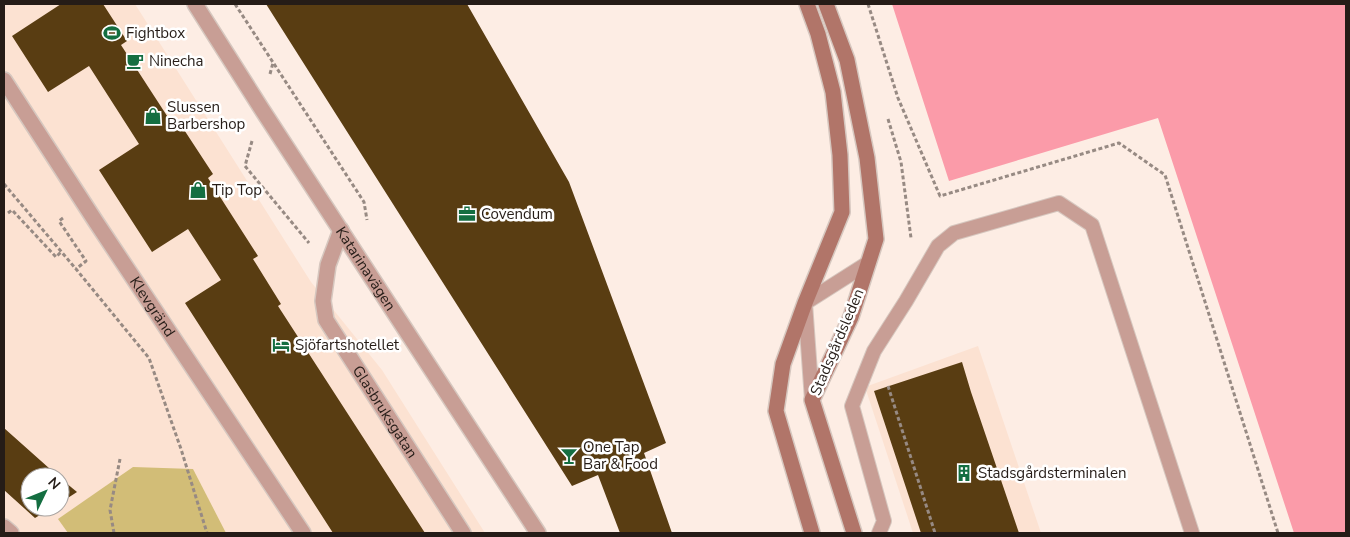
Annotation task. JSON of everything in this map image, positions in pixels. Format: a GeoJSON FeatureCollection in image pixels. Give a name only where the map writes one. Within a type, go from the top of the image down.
{"type":"FeatureCollection","features":[{"type":"Feature","properties":{"kind":"main road"},"geometry":{"type":"LineString","coordinates":[[807,4],[818,34],[833,92],[840,155],[842,212],[805,303],[783,364],[776,411],[812,533]]}},
{"type":"Feature","properties":{"kind":"main road","name":"Stadsgårdsleden"},"geometry":{"type":"LineString","coordinates":[[826,4],[846,60],[867,158],[876,239],[851,317],[812,400],[854,533]]}},
{"type":"Feature","properties":{"kind":"street","name":"Katarinavägen"},"geometry":{"type":"LineString","coordinates":[[194,4],[538,533]]}},
{"type":"Feature","properties":{"kind":"street","name":"Klevgränd"},"geometry":{"type":"LineString","coordinates":[[4,80],[303,533]]}},
{"type":"Feature","properties":{"kind":"street","name":"Glasbruksgatan"},"geometry":{"type":"LineString","coordinates":[[341,230],[328,266],[323,301],[326,320],[463,533]]}},
{"type":"Feature","properties":{"kind":"street"},"geometry":{"type":"LineString","coordinates":[[4,527],[11,533]]}},
{"type":"Feature","properties":{"kind":"lane"},"geometry":{"type":"LineString","coordinates":[[879,533],[884,521],[852,406],[874,351],[938,246],[954,232],[1059,203],[1092,225],[1192,533]]}},
{"type":"Feature","properties":{"kind":"lane"},"geometry":{"type":"LineString","coordinates":[[812,400],[805,303],[868,263]]}},
{"type":"Feature","properties":{"kind":"path"},"geometry":{"type":"LineString","coordinates":[[235,4],[364,202],[367,222]]}},
{"type":"Feature","properties":{"kind":"path"},"geometry":{"type":"LineString","coordinates":[[868,4],[898,98],[940,196],[1119,143],[1165,175],[1278,533]]}},
{"type":"Feature","properties":{"kind":"path"},"geometry":{"type":"LineString","coordinates":[[4,184],[149,358],[181,449],[207,533]]}},
{"type":"Feature","properties":{"kind":"path"},"geometry":{"type":"LineString","coordinates":[[8,213],[12,210],[56,257],[61,252]]}},
{"type":"Feature","properties":{"kind":"path"},"geometry":{"type":"LineString","coordinates":[[59,221],[86,261],[76,269]]}},
{"type":"Feature","properties":{"kind":"path"},"geometry":{"type":"LineString","coordinates":[[888,386],[935,533]]}},
{"type":"Feature","properties":{"kind":"path"},"geometry":{"type":"LineString","coordinates":[[114,533],[110,510],[120,459]]}},
{"type":"Feature","properties":{"kind":"shaded area"},"geometry":{"type":"Polygon","coordinates":[[[4,4],[135,4],[311,282],[382,370],[485,533],[4,533],[4,4]]]}},
{"type":"Feature","properties":{"kind":"shaded area"},"geometry":{"type":"Polygon","coordinates":[[[892,4],[1346,4],[1346,533],[1294,533],[1158,118],[949,181],[892,4]]]}},
{"type":"Feature","properties":{"kind":"shaded area"},"geometry":{"type":"Polygon","coordinates":[[[978,346],[1041,533],[913,533],[865,387],[978,346]]]}},
{"type":"Feature","properties":{"kind":"shaded area"},"geometry":{"type":"Polygon","coordinates":[[[133,467],[193,469],[226,533],[68,533],[58,519],[70,517],[70,511],[133,467]]]}},
{"type":"Feature","properties":{"kind":"building"},"geometry":{"type":"Polygon","coordinates":[[[61,4],[103,4],[127,41],[121,45],[171,122],[177,119],[213,174],[208,178],[258,256],[253,259],[281,304],[278,306],[425,533],[333,533],[185,303],[221,280],[188,229],[152,252],[99,170],[139,144],[89,66],[48,92],[12,36],[61,4]]]}},
{"type":"Feature","properties":{"kind":"building"},"geometry":{"type":"Polygon","coordinates":[[[266,4],[467,4],[569,182],[666,443],[644,453],[672,533],[620,533],[598,475],[572,486],[266,4]]]}},
{"type":"Feature","properties":{"kind":"building","name":"Stadsgårdsterminalen"},"geometry":{"type":"Polygon","coordinates":[[[962,362],[1019,533],[921,533],[874,391],[962,362]]]}},
{"type":"Feature","properties":{"kind":"building"},"geometry":{"type":"Polygon","coordinates":[[[4,428],[48,467],[20,467],[20,504],[4,490],[4,428]]]}},
{"type":"Feature","properties":{"kind":"building"},"geometry":{"type":"Polygon","coordinates":[[[70,486],[77,492],[70,497],[70,486]]]}},
{"type":"Feature","properties":{"kind":"place","name":"Fightbox"},"geometry":{"type":"Point","coordinates":[112,33]}},
{"type":"Feature","properties":{"kind":"place","name":"Ninecha"},"geometry":{"type":"Point","coordinates":[135,61]}},
{"type":"Feature","properties":{"kind":"place","name":"Slussen Barbershop"},"geometry":{"type":"Point","coordinates":[153,116]}},
{"type":"Feature","properties":{"kind":"place","name":"Tip Top"},"geometry":{"type":"Point","coordinates":[198,190]}},
{"type":"Feature","properties":{"kind":"place","name":"Covendum"},"geometry":{"type":"Point","coordinates":[467,214]}},
{"type":"Feature","properties":{"kind":"place","name":"Sjöfartshotellet"},"geometry":{"type":"Point","coordinates":[281,345]}},
{"type":"Feature","properties":{"kind":"place","name":"One Tap Bar & Food"},"geometry":{"type":"Point","coordinates":[569,456]}},
{"type":"Feature","properties":{"kind":"place","name":"Stadsgårdsterminalen"},"geometry":{"type":"Point","coordinates":[964,473]}}]}
